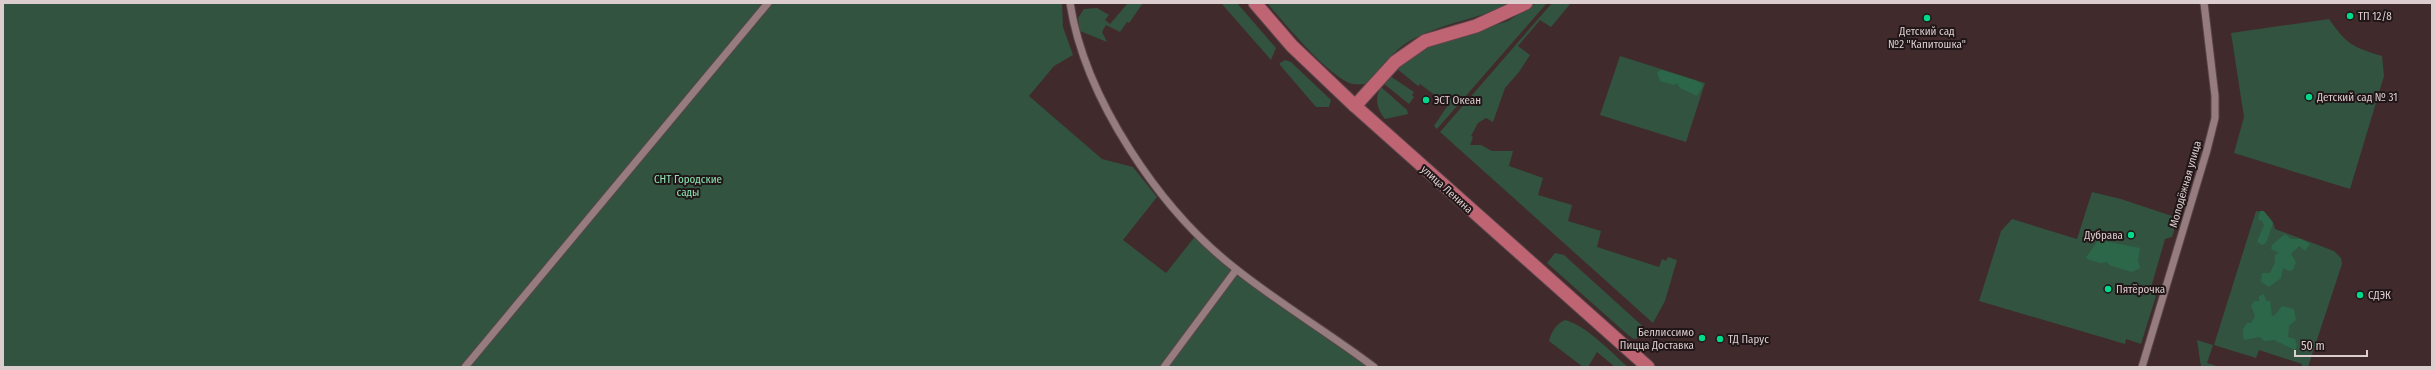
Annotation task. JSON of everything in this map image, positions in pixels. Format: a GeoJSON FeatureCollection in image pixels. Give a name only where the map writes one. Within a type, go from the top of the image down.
{"type":"FeatureCollection","features":[{"type":"Feature","properties":{"kind":"main road","name":"улица Ленина"},"geometry":{"type":"LineString","coordinates":[[1255,3],[1292,46],[1355,106],[1648,367]]}},
{"type":"Feature","properties":{"kind":"main road"},"geometry":{"type":"LineString","coordinates":[[1355,106],[1396,62],[1425,41],[1476,26],[1526,3]]}},
{"type":"Feature","properties":{"kind":"street"},"geometry":{"type":"LineString","coordinates":[[465,367],[768,3]]}},
{"type":"Feature","properties":{"kind":"street"},"geometry":{"type":"LineString","coordinates":[[1070,3],[1080,52],[1124,141],[1153,184],[1197,234],[1236,270],[1374,367]]}},
{"type":"Feature","properties":{"kind":"street","name":"Молодёжная улица"},"geometry":{"type":"LineString","coordinates":[[2142,367],[2207,150],[2214,118],[2215,96],[2204,3]]}},
{"type":"Feature","properties":{"kind":"street"},"geometry":{"type":"LineString","coordinates":[[1164,367],[1236,270]]}},
{"type":"Feature","properties":{"kind":"green space","name":"СНТ Городские сады"},"geometry":{"type":"Polygon","coordinates":[[[3,3],[1062,3],[1063,27],[1073,55],[1054,66],[1029,96],[1102,159],[1133,167],[1157,197],[1123,240],[1166,273],[1197,234],[1215,252],[1374,367],[3,367],[3,3]]]}},
{"type":"Feature","properties":{"kind":"green space"},"geometry":{"type":"Polygon","coordinates":[[[1128,3],[1143,3],[1129,23],[1127,22],[1120,32],[1106,25],[1102,32],[1107,42],[1080,31],[1078,18],[1084,9],[1097,8],[1109,15],[1105,20],[1110,24],[1128,3]]]}},
{"type":"Feature","properties":{"kind":"green space"},"geometry":{"type":"Polygon","coordinates":[[[1221,3],[1237,3],[1276,48],[1271,60],[1221,3]]]}},
{"type":"Feature","properties":{"kind":"green space"},"geometry":{"type":"Polygon","coordinates":[[[1267,3],[1514,3],[1441,27],[1409,41],[1395,52],[1365,84],[1353,84],[1339,77],[1317,58],[1267,3]]]}},
{"type":"Feature","properties":{"kind":"green space"},"geometry":{"type":"Polygon","coordinates":[[[1536,3],[1547,3],[1437,129],[1434,126],[1448,105],[1420,84],[1418,86],[1396,68],[1428,47],[1508,21],[1536,3]]]}},
{"type":"Feature","properties":{"kind":"green space"},"geometry":{"type":"Polygon","coordinates":[[[1552,3],[1571,3],[1551,27],[1540,20],[1518,46],[1530,55],[1519,72],[1505,88],[1493,122],[1486,118],[1478,123],[1471,136],[1473,137],[1470,145],[1481,145],[1492,151],[1513,151],[1509,166],[1543,178],[1538,195],[1572,205],[1568,221],[1601,231],[1597,247],[1659,267],[1662,259],[1666,261],[1668,257],[1677,260],[1665,301],[1653,323],[1440,132],[1552,3]]]}},
{"type":"Feature","properties":{"kind":"green space","name":"Детский сад № 31"},"geometry":{"type":"Polygon","coordinates":[[[2329,19],[2351,44],[2382,56],[2384,76],[2350,189],[2234,153],[2244,117],[2231,33],[2329,19]]]}},
{"type":"Feature","properties":{"kind":"green space"},"geometry":{"type":"Polygon","coordinates":[[[1620,56],[1705,83],[1686,142],[1600,115],[1620,56]]]}},
{"type":"Feature","properties":{"kind":"green space"},"geometry":{"type":"Polygon","coordinates":[[[1285,60],[1291,62],[1331,100],[1329,107],[1316,107],[1280,65],[1280,63],[1285,60]]]}},
{"type":"Feature","properties":{"kind":"green space"},"geometry":{"type":"Polygon","coordinates":[[[1662,70],[1697,81],[1703,85],[1697,96],[1680,88],[1677,83],[1674,85],[1660,81],[1657,72],[1662,70]]]}},
{"type":"Feature","properties":{"kind":"green space"},"geometry":{"type":"Polygon","coordinates":[[[1390,76],[1414,92],[1412,95],[1414,97],[1409,104],[1384,84],[1390,76]]]}},
{"type":"Feature","properties":{"kind":"green space"},"geometry":{"type":"Polygon","coordinates":[[[1381,87],[1407,110],[1408,114],[1385,119],[1378,108],[1377,103],[1381,87]]]}},
{"type":"Feature","properties":{"kind":"green space"},"geometry":{"type":"Polygon","coordinates":[[[2092,192],[2121,199],[2178,218],[2172,237],[2165,239],[2150,291],[2156,296],[2141,344],[2126,339],[2125,344],[1979,301],[2001,231],[2012,219],[2077,239],[2092,192]]]}},
{"type":"Feature","properties":{"kind":"green space"},"geometry":{"type":"Polygon","coordinates":[[[2256,211],[2266,214],[2273,222],[2275,229],[2334,251],[2341,258],[2342,264],[2308,367],[2302,367],[2302,364],[2259,350],[2256,358],[2214,345],[2256,211]]]}},
{"type":"Feature","properties":{"kind":"green space"},"geometry":{"type":"Polygon","coordinates":[[[2260,211],[2264,211],[2273,223],[2266,243],[2262,245],[2257,242],[2264,225],[2262,221],[2258,220],[2260,211]]]}},
{"type":"Feature","properties":{"kind":"green space"},"geometry":{"type":"Polygon","coordinates":[[[2285,234],[2291,239],[2301,239],[2310,244],[2305,251],[2299,246],[2291,254],[2296,262],[2293,270],[2289,271],[2283,268],[2281,278],[2269,287],[2261,282],[2262,273],[2270,273],[2275,262],[2275,255],[2279,253],[2271,249],[2272,245],[2285,234]]]}},
{"type":"Feature","properties":{"kind":"green space"},"geometry":{"type":"Polygon","coordinates":[[[2099,240],[2140,248],[2138,260],[2140,268],[2132,272],[2111,266],[2107,262],[2100,263],[2087,259],[2086,257],[2099,240]]]}},
{"type":"Feature","properties":{"kind":"green space"},"geometry":{"type":"Polygon","coordinates":[[[1555,253],[1564,255],[1648,331],[1644,337],[1634,339],[1628,335],[1547,263],[1555,253]]]}},
{"type":"Feature","properties":{"kind":"green space"},"geometry":{"type":"Polygon","coordinates":[[[2264,294],[2266,301],[2270,301],[2272,316],[2275,315],[2282,306],[2294,309],[2296,320],[2289,326],[2288,337],[2295,339],[2297,346],[2295,350],[2274,340],[2264,341],[2260,337],[2244,340],[2243,329],[2247,323],[2251,323],[2255,316],[2251,306],[2254,301],[2259,301],[2259,296],[2264,294]]]}},
{"type":"Feature","properties":{"kind":"green space"},"geometry":{"type":"Polygon","coordinates":[[[1565,320],[1590,333],[1628,367],[1615,367],[1597,352],[1588,367],[1583,367],[1549,341],[1555,328],[1559,323],[1565,320]]]}},
{"type":"Feature","properties":{"kind":"green space"},"geometry":{"type":"Polygon","coordinates":[[[2197,340],[2213,345],[2207,363],[2220,367],[2201,367],[2197,340]]]}},
{"type":"Feature","properties":{"kind":"place","name":"ТП 12/8"},"geometry":{"type":"Point","coordinates":[2350,16]}},
{"type":"Feature","properties":{"kind":"place","name":"Детский сад №2 \"Капитошка\""},"geometry":{"type":"Point","coordinates":[1927,18]}},
{"type":"Feature","properties":{"kind":"place","name":"Детский сад № 31"},"geometry":{"type":"Point","coordinates":[2309,97]}},
{"type":"Feature","properties":{"kind":"place","name":"ЭСТ Океан"},"geometry":{"type":"Point","coordinates":[1426,100]}},
{"type":"Feature","properties":{"kind":"place","name":"Дубрава"},"geometry":{"type":"Point","coordinates":[2131,235]}},
{"type":"Feature","properties":{"kind":"place","name":"Пятёрочка"},"geometry":{"type":"Point","coordinates":[2108,289]}},
{"type":"Feature","properties":{"kind":"place","name":"СДЭК"},"geometry":{"type":"Point","coordinates":[2360,295]}},
{"type":"Feature","properties":{"kind":"place","name":"Беллиссимо Пицца Доставка"},"geometry":{"type":"Point","coordinates":[1702,338]}},
{"type":"Feature","properties":{"kind":"place","name":"ТД Парус"},"geometry":{"type":"Point","coordinates":[1720,339]}}]}
